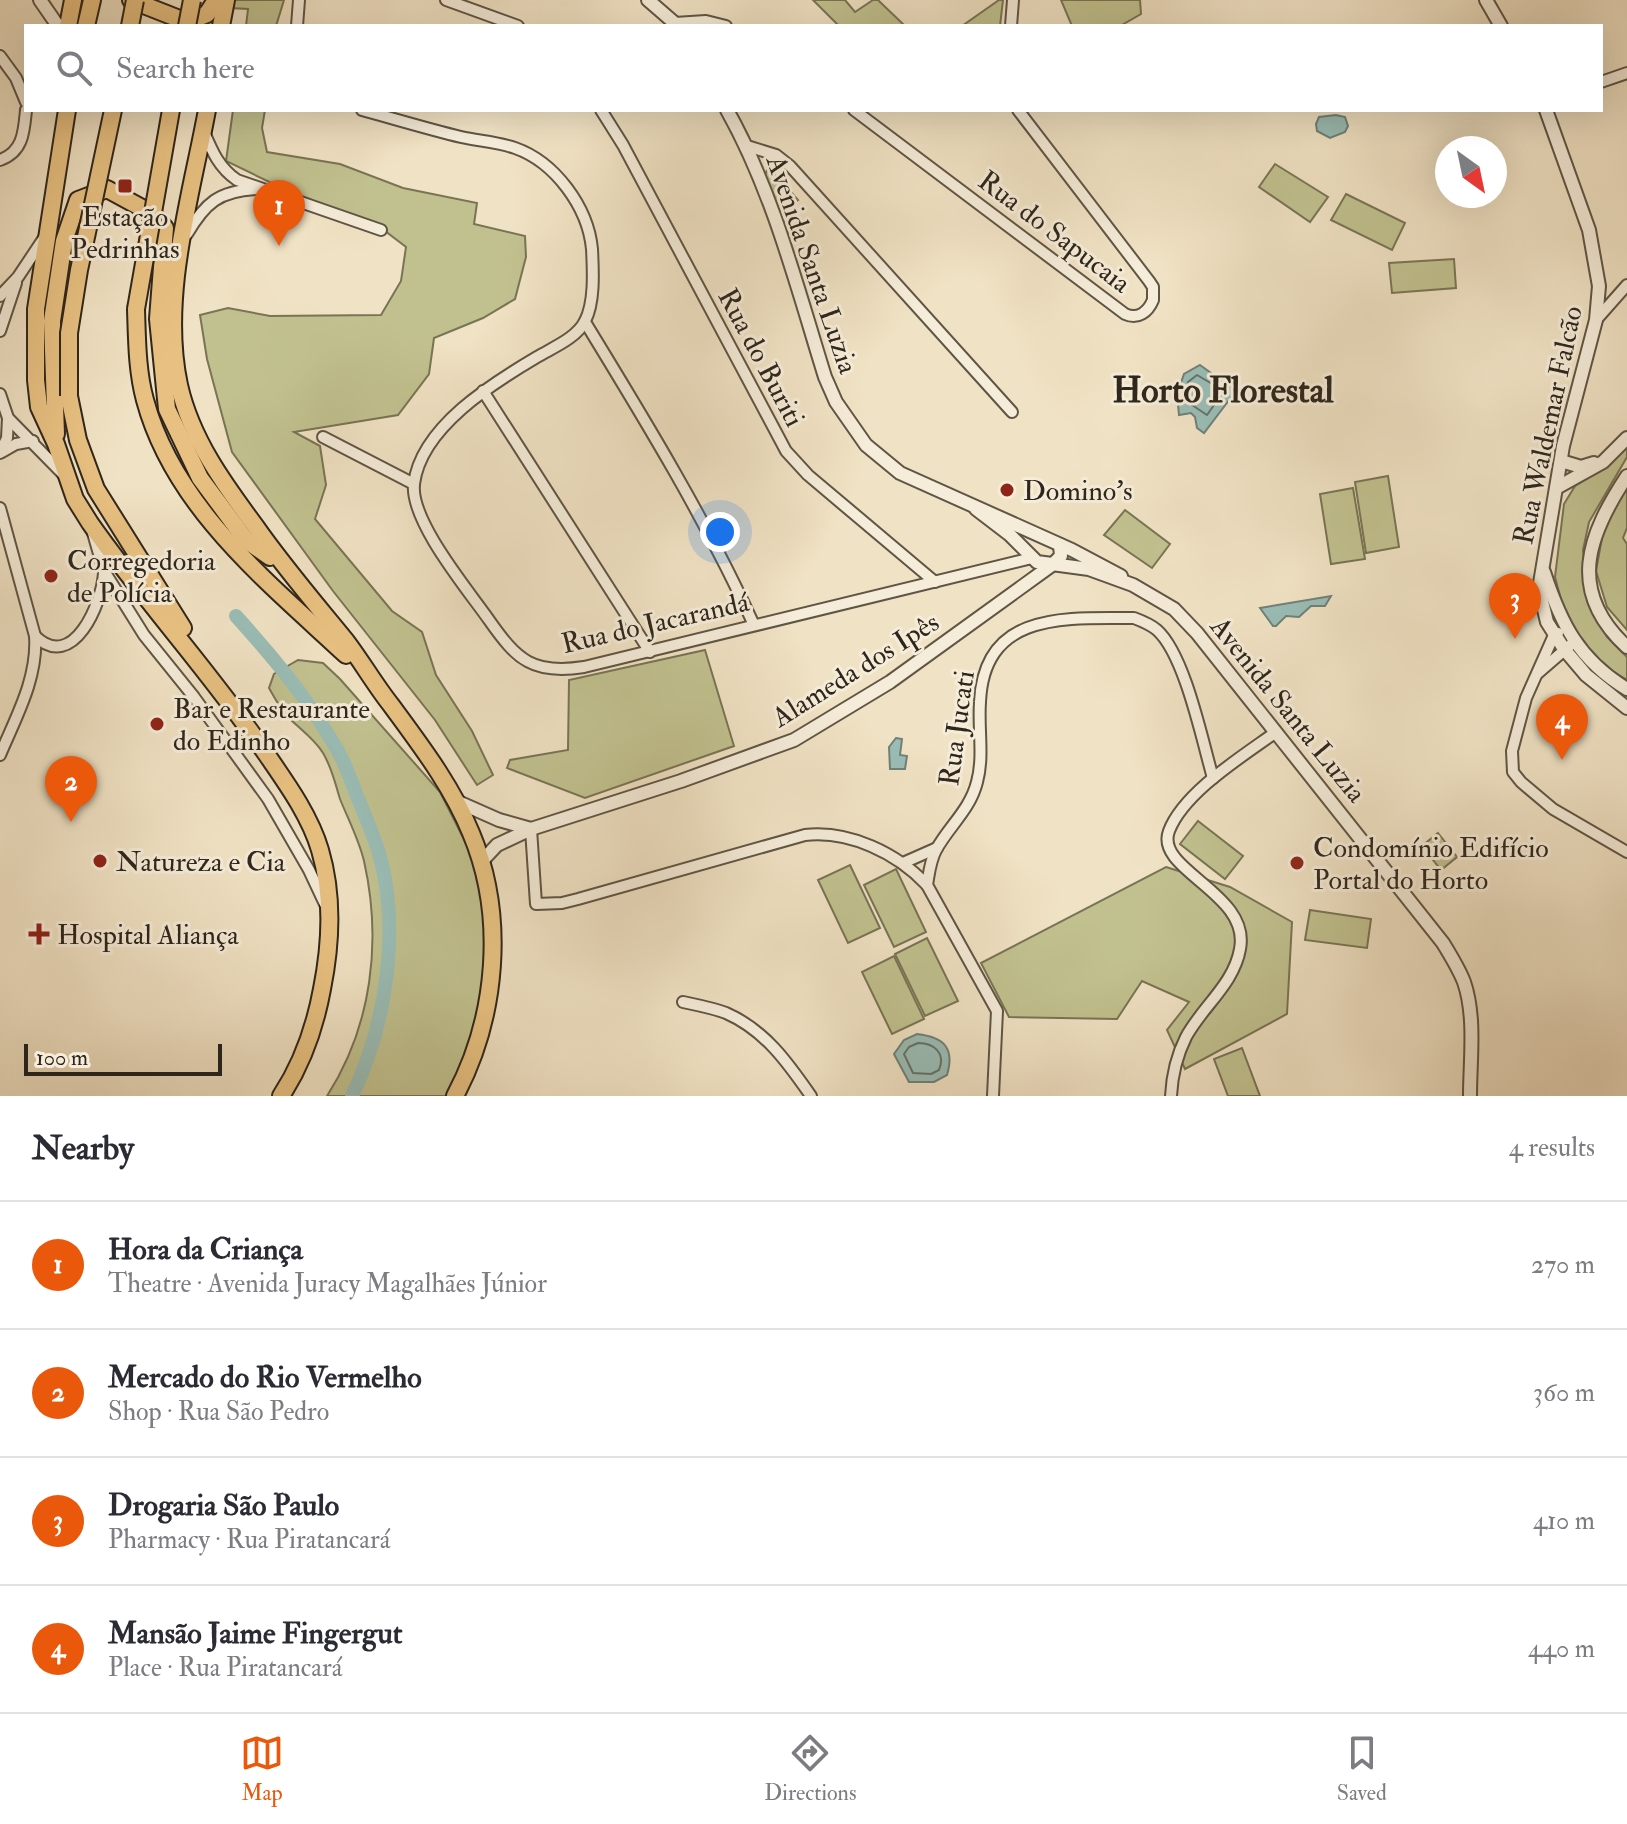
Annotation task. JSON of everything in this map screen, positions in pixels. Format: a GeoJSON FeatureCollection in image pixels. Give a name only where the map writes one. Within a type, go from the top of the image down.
{"type":"FeatureCollection","features":[{"type":"Feature","properties":{"kind":"main road"},"geometry":{"type":"LineString","coordinates":[[68,24],[73,0]]}},
{"type":"Feature","properties":{"kind":"main road"},"geometry":{"type":"LineString","coordinates":[[86,24],[92,0]]}},
{"type":"Feature","properties":{"kind":"main road"},"geometry":{"type":"LineString","coordinates":[[130,24],[133,0],[187,22],[207,14],[216,0]]}},
{"type":"Feature","properties":{"kind":"main road"},"geometry":{"type":"LineString","coordinates":[[187,24],[192,0]]}},
{"type":"Feature","properties":{"kind":"main road"},"geometry":{"type":"LineString","coordinates":[[221,24],[226,0]]}},
{"type":"Feature","properties":{"kind":"main road"},"geometry":{"type":"LineString","coordinates":[[67,112],[36,309],[39,407],[56,444],[67,479],[90,523],[205,668],[279,773],[305,815],[319,847],[325,873],[329,913],[325,973],[316,1017],[299,1065],[281,1096]]}},
{"type":"Feature","properties":{"kind":"main road"},"geometry":{"type":"LineString","coordinates":[[113,112],[69,333],[69,396],[78,440],[96,489],[205,668]]}},
{"type":"Feature","properties":{"kind":"main road"},"geometry":{"type":"LineString","coordinates":[[171,112],[136,309],[137,348],[144,398],[157,436],[172,467],[216,529],[371,678]]}},
{"type":"Feature","properties":{"kind":"main road"},"geometry":{"type":"LineString","coordinates":[[207,112],[175,288],[173,322],[179,387],[206,454],[285,568],[348,644],[439,771],[456,801],[482,861],[489,896],[492,963],[481,1028],[455,1096]]}},
{"type":"Feature","properties":{"kind":"main road"},"geometry":{"type":"LineString","coordinates":[[56,444],[52,321],[64,241],[78,200],[107,189],[153,214],[165,228],[158,319],[167,409],[200,478],[246,540],[285,568]]}},
{"type":"Feature","properties":{"kind":"street"},"geometry":{"type":"LineString","coordinates":[[40,0],[57,24]]}},
{"type":"Feature","properties":{"kind":"street"},"geometry":{"type":"LineString","coordinates":[[297,24],[299,0]]}},
{"type":"Feature","properties":{"kind":"street"},"geometry":{"type":"LineString","coordinates":[[446,0],[512,24]]}},
{"type":"Feature","properties":{"kind":"street"},"geometry":{"type":"LineString","coordinates":[[648,0],[676,24],[706,21],[718,24]]}},
{"type":"Feature","properties":{"kind":"street"},"geometry":{"type":"LineString","coordinates":[[1011,24],[1013,0]]}},
{"type":"Feature","properties":{"kind":"street"},"geometry":{"type":"LineString","coordinates":[[1486,0],[1500,24]]}},
{"type":"Feature","properties":{"kind":"street"},"geometry":{"type":"LineString","coordinates":[[0,56],[16,78],[24,97]]}},
{"type":"Feature","properties":{"kind":"street"},"geometry":{"type":"LineString","coordinates":[[1603,81],[1627,73]]}},
{"type":"Feature","properties":{"kind":"street"},"geometry":{"type":"LineString","coordinates":[[0,160],[15,153],[20,146],[26,112]]}},
{"type":"Feature","properties":{"kind":"street"},"geometry":{"type":"LineString","coordinates":[[323,437],[414,484],[434,440],[483,391],[561,343],[585,322],[590,300],[593,266],[586,221],[570,193],[546,167],[513,147],[461,137],[369,112]]}},
{"type":"Feature","properties":{"kind":"street","name":"Rua do Buriti"},"geometry":{"type":"LineString","coordinates":[[602,112],[623,145],[786,451],[808,475],[935,582]]}},
{"type":"Feature","properties":{"kind":"street","name":"Avenida Santa Luzia"},"geometry":{"type":"LineString","coordinates":[[728,112],[747,146],[836,402],[866,445],[900,473],[1109,568],[1185,618],[1430,924],[1456,964],[1465,985],[1471,1025],[1470,1096]]}},
{"type":"Feature","properties":{"kind":"street","name":"Rua do Sapucaia"},"geometry":{"type":"LineString","coordinates":[[857,112],[1125,314],[1141,314],[1153,300],[1153,287],[1020,112]]}},
{"type":"Feature","properties":{"kind":"street","name":"Rua Waldemar Falcão"},"geometry":{"type":"LineString","coordinates":[[1547,112],[1591,240],[1599,286],[1596,320],[1561,461],[1541,566],[1559,632],[1600,688],[1627,708]]}},
{"type":"Feature","properties":{"kind":"street"},"geometry":{"type":"LineString","coordinates":[[203,130],[213,154],[228,174],[381,230]]}},
{"type":"Feature","properties":{"kind":"street"},"geometry":{"type":"LineString","coordinates":[[747,146],[776,155],[790,166],[1012,412]]}},
{"type":"Feature","properties":{"kind":"street"},"geometry":{"type":"LineString","coordinates":[[182,243],[194,222],[212,201],[237,190],[262,189]]}},
{"type":"Feature","properties":{"kind":"street"},"geometry":{"type":"LineString","coordinates":[[0,296],[18,277],[46,235]]}},
{"type":"Feature","properties":{"kind":"street"},"geometry":{"type":"LineString","coordinates":[[0,331],[18,277]]}},
{"type":"Feature","properties":{"kind":"street"},"geometry":{"type":"LineString","coordinates":[[1596,320],[1627,285]]}},
{"type":"Feature","properties":{"kind":"street"},"geometry":{"type":"LineString","coordinates":[[585,322],[653,436],[754,625]]}},
{"type":"Feature","properties":{"kind":"street"},"geometry":{"type":"LineString","coordinates":[[483,391],[650,652]]}},
{"type":"Feature","properties":{"kind":"street"},"geometry":{"type":"LineString","coordinates":[[0,394],[7,438],[0,453]]}},
{"type":"Feature","properties":{"kind":"street"},"geometry":{"type":"LineString","coordinates":[[4,415],[33,441],[67,479]]}},
{"type":"Feature","properties":{"kind":"street"},"geometry":{"type":"LineString","coordinates":[[1558,487],[1594,468],[1627,438]]}},
{"type":"Feature","properties":{"kind":"street"},"geometry":{"type":"LineString","coordinates":[[0,453],[16,444],[33,441]]}},
{"type":"Feature","properties":{"kind":"street"},"geometry":{"type":"LineString","coordinates":[[1561,461],[1581,467],[1592,465],[1617,448]]}},
{"type":"Feature","properties":{"kind":"street"},"geometry":{"type":"LineString","coordinates":[[1627,476],[1598,523],[1589,573],[1597,605],[1605,621],[1627,647]]}},
{"type":"Feature","properties":{"kind":"street","name":"Rua do Jacarandá"},"geometry":{"type":"LineString","coordinates":[[414,484],[426,529],[500,635],[524,661],[540,668],[561,671],[1032,558]]}},
{"type":"Feature","properties":{"kind":"street"},"geometry":{"type":"LineString","coordinates":[[0,508],[35,636],[36,656],[31,680],[0,755]]}},
{"type":"Feature","properties":{"kind":"street","name":"Avenida Santa Luzia"},"geometry":{"type":"LineString","coordinates":[[976,509],[1042,564],[1089,569],[1133,585]]}},
{"type":"Feature","properties":{"kind":"street"},"geometry":{"type":"LineString","coordinates":[[90,523],[104,571],[144,635],[194,697],[268,799],[309,870],[329,913]]}},
{"type":"Feature","properties":{"kind":"street"},"geometry":{"type":"LineString","coordinates":[[1023,548],[1027,537],[1033,532]]}},
{"type":"Feature","properties":{"kind":"street"},"geometry":{"type":"LineString","coordinates":[[1052,565],[1061,556],[1060,545]]}},
{"type":"Feature","properties":{"kind":"street","name":"Alameda dos Ipês"},"geometry":{"type":"LineString","coordinates":[[482,861],[497,845],[531,829],[681,781],[794,740],[890,682],[1052,565]]}},
{"type":"Feature","properties":{"kind":"street"},"geometry":{"type":"LineString","coordinates":[[35,636],[42,643],[61,645],[80,634],[92,618],[99,601],[104,571]]}},
{"type":"Feature","properties":{"kind":"street","name":"Rua Jucati"},"geometry":{"type":"LineString","coordinates":[[927,885],[937,848],[963,815],[978,782],[980,697],[984,674],[992,657],[1007,638],[1030,625],[1083,618],[1134,618],[1158,631],[1175,658],[1184,682],[1213,778]]}},
{"type":"Feature","properties":{"kind":"street"},"geometry":{"type":"LineString","coordinates":[[1559,632],[1534,677],[1512,751],[1513,772],[1553,809],[1627,852]]}},
{"type":"Feature","properties":{"kind":"street"},"geometry":{"type":"LineString","coordinates":[[1534,677],[1569,645]]}},
{"type":"Feature","properties":{"kind":"street","name":"Rua Waldemar Falcão"},"geometry":{"type":"LineString","coordinates":[[1569,645],[1627,689]]}},
{"type":"Feature","properties":{"kind":"street"},"geometry":{"type":"LineString","coordinates":[[1171,1096],[1179,1051],[1236,963],[1241,932],[1226,903],[1179,863],[1168,847],[1167,834],[1180,812],[1213,778],[1276,732]]}},
{"type":"Feature","properties":{"kind":"street"},"geometry":{"type":"LineString","coordinates":[[456,801],[499,820],[531,829],[536,904],[570,901],[805,835],[822,833],[845,836],[903,863],[927,885],[997,1011],[993,1096]]}},
{"type":"Feature","properties":{"kind":"street","name":"Rua Jucati"},"geometry":{"type":"LineString","coordinates":[[903,863],[937,848]]}},
{"type":"Feature","properties":{"kind":"street"},"geometry":{"type":"LineString","coordinates":[[683,1002],[724,1013],[745,1024],[779,1052],[811,1096]]}},
{"type":"Feature","properties":{"kind":"green space"},"geometry":{"type":"Polygon","coordinates":[[[234,0],[284,0],[277,24],[246,24],[248,9],[230,8],[234,0]]]}},
{"type":"Feature","properties":{"kind":"green space"},"geometry":{"type":"Polygon","coordinates":[[[813,0],[845,0],[855,12],[878,0],[903,24],[837,24],[813,0]]]}},
{"type":"Feature","properties":{"kind":"green space"},"geometry":{"type":"Polygon","coordinates":[[[999,0],[1003,0],[1000,24],[965,24],[999,0]]]}},
{"type":"Feature","properties":{"kind":"green space"},"geometry":{"type":"Polygon","coordinates":[[[1061,0],[1140,0],[1141,14],[1124,24],[1071,24],[1061,0]]]}},
{"type":"Feature","properties":{"kind":"green space"},"geometry":{"type":"Polygon","coordinates":[[[233,112],[265,112],[262,128],[267,152],[340,164],[403,188],[477,203],[474,224],[525,236],[526,257],[515,299],[483,318],[434,338],[429,374],[398,415],[294,432],[320,446],[326,485],[315,519],[392,611],[422,632],[436,675],[472,731],[493,775],[477,785],[435,720],[333,591],[232,452],[207,359],[200,315],[228,308],[270,316],[381,315],[401,281],[406,247],[381,228],[284,189],[226,161],[233,112]]]}},
{"type":"Feature","properties":{"kind":"green space"},"geometry":{"type":"Polygon","coordinates":[[[1275,164],[1328,197],[1310,222],[1259,187],[1275,164]]]}},
{"type":"Feature","properties":{"kind":"green space"},"geometry":{"type":"Polygon","coordinates":[[[767,170],[778,177],[798,200],[777,214],[764,177],[767,170]]]}},
{"type":"Feature","properties":{"kind":"green space"},"geometry":{"type":"Polygon","coordinates":[[[1346,194],[1405,223],[1392,250],[1331,220],[1346,194]]]}},
{"type":"Feature","properties":{"kind":"green space"},"geometry":{"type":"Polygon","coordinates":[[[1454,259],[1456,288],[1392,293],[1389,263],[1454,259]]]}},
{"type":"Feature","properties":{"kind":"green space"},"geometry":{"type":"Polygon","coordinates":[[[1627,446],[1627,457],[1589,522],[1583,550],[1588,597],[1607,637],[1627,657],[1627,680],[1596,663],[1566,618],[1555,577],[1564,504],[1575,486],[1612,462],[1627,446]]]}},
{"type":"Feature","properties":{"kind":"green space"},"geometry":{"type":"Polygon","coordinates":[[[1388,476],[1399,547],[1366,553],[1355,482],[1388,476]]]}},
{"type":"Feature","properties":{"kind":"green space"},"geometry":{"type":"Polygon","coordinates":[[[1627,487],[1627,528],[1623,538],[1627,544],[1627,630],[1607,607],[1596,571],[1605,521],[1627,487]]]}},
{"type":"Feature","properties":{"kind":"green space"},"geometry":{"type":"Polygon","coordinates":[[[1353,488],[1365,559],[1331,564],[1320,494],[1353,488]]]}},
{"type":"Feature","properties":{"kind":"green space"},"geometry":{"type":"Polygon","coordinates":[[[1125,510],[1170,544],[1152,568],[1104,535],[1125,510]]]}},
{"type":"Feature","properties":{"kind":"green space"},"geometry":{"type":"Polygon","coordinates":[[[705,650],[734,746],[585,798],[507,768],[510,760],[568,750],[569,680],[705,650]]]}},
{"type":"Feature","properties":{"kind":"green space"},"geometry":{"type":"Polygon","coordinates":[[[298,660],[323,663],[440,792],[479,869],[489,928],[478,1041],[452,1096],[327,1096],[354,1041],[363,1012],[372,952],[372,922],[362,853],[329,764],[315,742],[285,714],[269,688],[274,674],[298,660]]]}},
{"type":"Feature","properties":{"kind":"green space"},"geometry":{"type":"Polygon","coordinates":[[[1198,821],[1243,856],[1225,879],[1180,844],[1198,821]]]}},
{"type":"Feature","properties":{"kind":"green space"},"geometry":{"type":"Polygon","coordinates":[[[1438,833],[1457,857],[1441,870],[1422,846],[1438,833]]]}},
{"type":"Feature","properties":{"kind":"green space"},"geometry":{"type":"Polygon","coordinates":[[[850,865],[880,928],[848,943],[818,880],[850,865]]]}},
{"type":"Feature","properties":{"kind":"green space"},"geometry":{"type":"Polygon","coordinates":[[[1166,867],[1230,887],[1292,922],[1287,1014],[1185,1069],[1167,1030],[1189,1002],[1142,981],[1117,1019],[1009,1017],[981,963],[1166,867]]]}},
{"type":"Feature","properties":{"kind":"green space"},"geometry":{"type":"Polygon","coordinates":[[[896,869],[926,932],[894,947],[864,885],[896,869]]]}},
{"type":"Feature","properties":{"kind":"green space"},"geometry":{"type":"Polygon","coordinates":[[[1310,910],[1371,919],[1367,948],[1305,940],[1310,910]]]}},
{"type":"Feature","properties":{"kind":"green space"},"geometry":{"type":"Polygon","coordinates":[[[927,938],[958,1001],[925,1016],[895,954],[927,938]]]}},
{"type":"Feature","properties":{"kind":"green space"},"geometry":{"type":"Polygon","coordinates":[[[894,956],[924,1019],[892,1034],[862,972],[894,956]]]}},
{"type":"Feature","properties":{"kind":"green space"},"geometry":{"type":"Polygon","coordinates":[[[1242,1048],[1260,1096],[1228,1096],[1214,1059],[1242,1048]]]}},
{"type":"Feature","properties":{"kind":"water"},"geometry":{"type":"Polygon","coordinates":[[[1319,117],[1345,117],[1348,126],[1345,132],[1330,138],[1317,131],[1319,117]]]}},
{"type":"Feature","properties":{"kind":"water"},"geometry":{"type":"Polygon","coordinates":[[[1200,365],[1218,378],[1222,374],[1239,387],[1204,433],[1197,428],[1191,413],[1179,415],[1177,394],[1184,374],[1200,365]]]}},
{"type":"Feature","properties":{"kind":"water"},"geometry":{"type":"Polygon","coordinates":[[[1331,596],[1325,606],[1311,606],[1299,617],[1286,616],[1276,626],[1260,608],[1331,596]]]}},
{"type":"Feature","properties":{"kind":"water"},"geometry":{"type":"Polygon","coordinates":[[[896,738],[902,739],[900,755],[907,756],[905,769],[890,769],[889,747],[896,738]]]}},
{"type":"Feature","properties":{"kind":"water"},"geometry":{"type":"Polygon","coordinates":[[[917,1034],[940,1041],[948,1051],[947,1075],[934,1082],[909,1082],[894,1054],[904,1040],[917,1034]]]}},
{"type":"Feature","properties":{"kind":"waterway"},"geometry":{"type":"LineString","coordinates":[[236,616],[299,692],[336,747],[379,853],[389,914],[386,977],[374,1039],[352,1096]]}},
{"type":"Feature","properties":{"kind":"place","name":"Estação Pedrinhas"},"geometry":{"type":"Point","coordinates":[125,186]}},
{"type":"Feature","properties":{"kind":"place","name":"Hora da Criança"},"geometry":{"type":"Point","coordinates":[279,246]}},
{"type":"Feature","properties":{"kind":"place","name":"Domino's"},"geometry":{"type":"Point","coordinates":[1007,490]}},
{"type":"Feature","properties":{"kind":"place","name":"Corregedoria de Polícia"},"geometry":{"type":"Point","coordinates":[51,576]}},
{"type":"Feature","properties":{"kind":"place","name":"Drogaria São Paulo"},"geometry":{"type":"Point","coordinates":[1515,639]}},
{"type":"Feature","properties":{"kind":"place","name":"Bar e Restaurante do Edinho"},"geometry":{"type":"Point","coordinates":[157,724]}},
{"type":"Feature","properties":{"kind":"place","name":"Mansão Jaime Fingergut"},"geometry":{"type":"Point","coordinates":[1562,760]}},
{"type":"Feature","properties":{"kind":"place","name":"Mercado do Rio Vermelho"},"geometry":{"type":"Point","coordinates":[71,822]}},
{"type":"Feature","properties":{"kind":"place","name":"Natureza e Cia"},"geometry":{"type":"Point","coordinates":[100,861]}},
{"type":"Feature","properties":{"kind":"place","name":"Condomínio Edifício Portal do Horto"},"geometry":{"type":"Point","coordinates":[1297,863]}},
{"type":"Feature","properties":{"kind":"place","name":"Hospital Aliança"},"geometry":{"type":"Point","coordinates":[39,934]}},
{"type":"Feature","properties":{"kind":"district","name":"Horto Florestal"},"geometry":{"type":"Point","coordinates":[1223,389]}}]}
